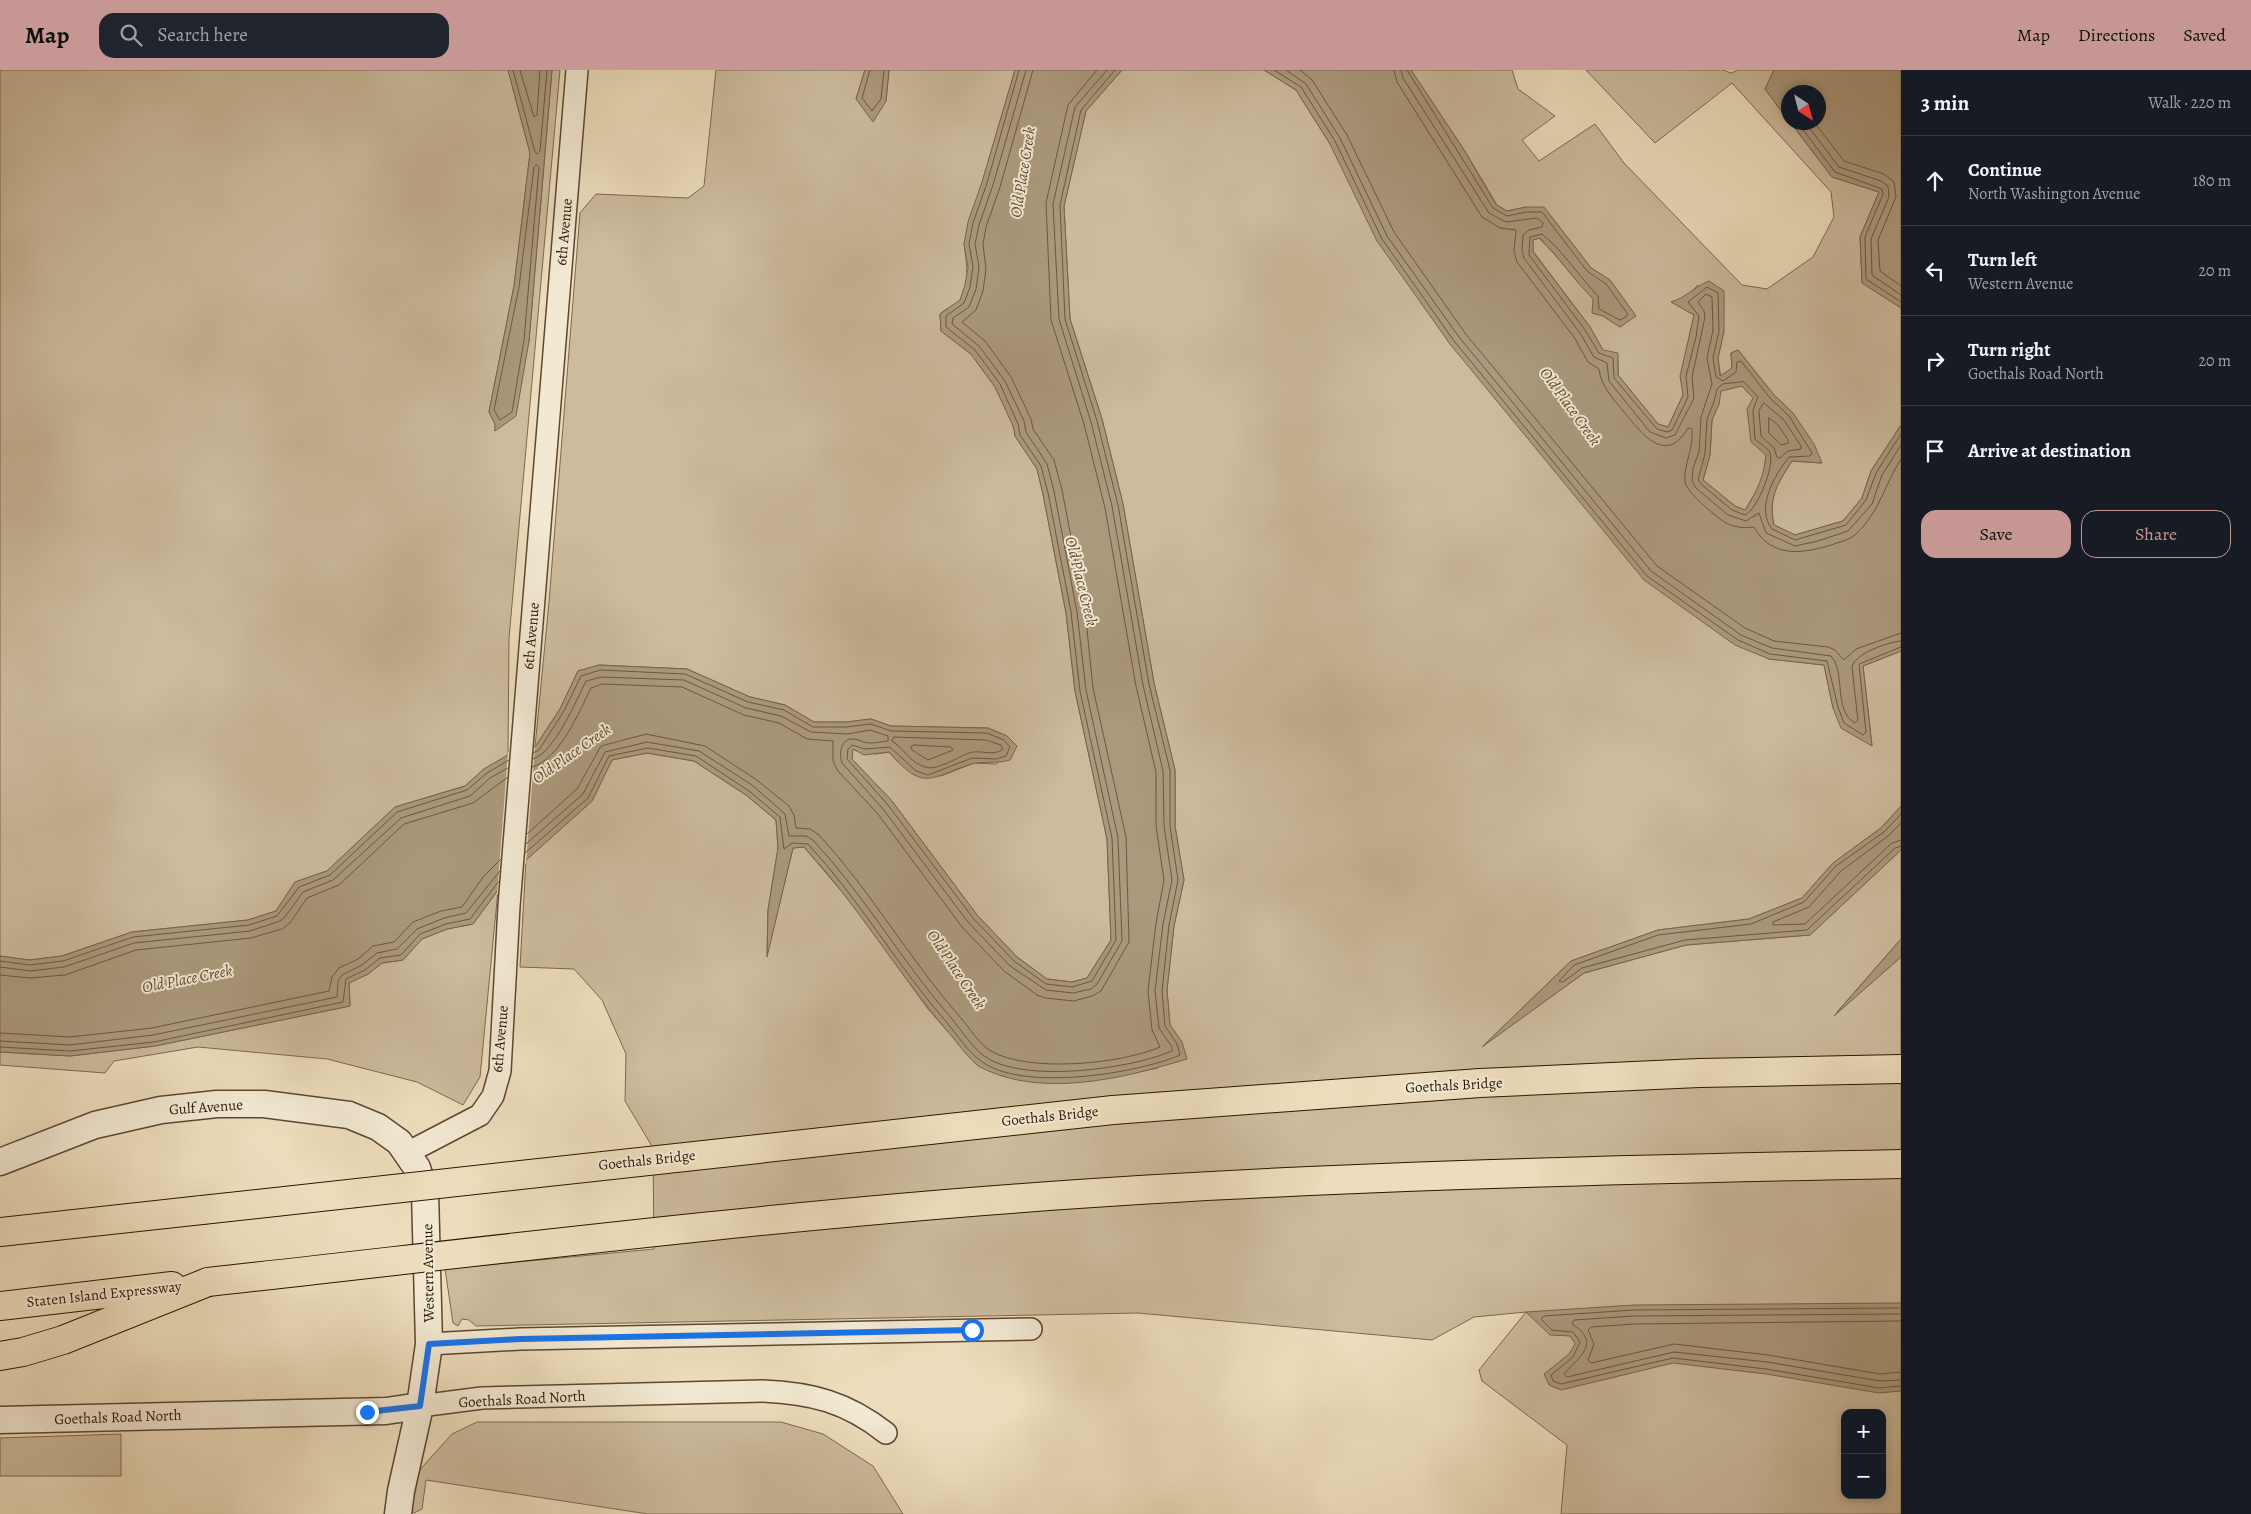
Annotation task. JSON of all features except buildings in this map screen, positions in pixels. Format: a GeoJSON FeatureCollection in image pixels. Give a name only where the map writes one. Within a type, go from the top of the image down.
{"type":"FeatureCollection","features":[{"type":"Feature","properties":{"kind":"highway","name":"Goethals Bridge"},"geometry":{"type":"LineString","coordinates":[[0,1232],[1113,1110],[1480,1083],[1699,1073],[1901,1069]]}},
{"type":"Feature","properties":{"kind":"highway"},"geometry":{"type":"LineString","coordinates":[[0,1356],[23,1352],[63,1340],[208,1282],[801,1217],[1085,1194],[1443,1174],[1901,1164]]}},
{"type":"Feature","properties":{"kind":"highway","name":"Staten Island Expressway"},"geometry":{"type":"LineString","coordinates":[[0,1306],[208,1282]]}},
{"type":"Feature","properties":{"kind":"street","name":"6th Avenue"},"geometry":{"type":"LineString","coordinates":[[407,1153],[480,1115],[492,1096],[500,1071],[509,906],[577,70]]}},
{"type":"Feature","properties":{"kind":"street","name":"Gulf Avenue"},"geometry":{"type":"LineString","coordinates":[[0,1162],[95,1125],[161,1110],[225,1104],[264,1104],[349,1115],[388,1133],[407,1153]]}},
{"type":"Feature","properties":{"kind":"street","name":"Western Avenue"},"geometry":{"type":"LineString","coordinates":[[398,1514],[400,1491],[420,1406],[429,1344],[426,1192],[422,1179],[407,1153]]}},
{"type":"Feature","properties":{"kind":"street"},"geometry":{"type":"LineString","coordinates":[[429,1344],[520,1339],[1031,1329]]}},
{"type":"Feature","properties":{"kind":"street","name":"Goethals Road North"},"geometry":{"type":"LineString","coordinates":[[0,1420],[386,1411],[482,1398],[784,1392],[820,1397],[870,1420],[886,1433]]}},
{"type":"Feature","properties":{"kind":"shaded area"},"geometry":{"type":"Polygon","coordinates":[[[0,70],[508,70],[530,153],[514,286],[489,412],[495,424],[495,431],[529,341],[552,70],[560,70],[509,638],[508,755],[484,769],[465,786],[395,807],[327,871],[295,882],[276,911],[248,920],[132,932],[62,956],[29,960],[0,956],[0,70]]]}},
{"type":"Feature","properties":{"kind":"shaded area"},"geometry":{"type":"Polygon","coordinates":[[[716,70],[865,70],[856,99],[886,101],[889,70],[1015,70],[964,244],[967,273],[966,288],[958,302],[940,314],[941,331],[971,354],[995,387],[1014,426],[1015,436],[1037,469],[1043,494],[1066,613],[1075,691],[1107,839],[1111,940],[1087,978],[1072,982],[1047,979],[1017,957],[977,915],[892,801],[852,759],[852,749],[876,754],[889,752],[899,763],[941,776],[974,763],[996,764],[1017,746],[1007,736],[988,728],[891,726],[871,719],[846,722],[814,722],[785,705],[750,697],[687,669],[599,665],[578,671],[560,709],[535,747],[549,602],[580,213],[596,194],[688,198],[704,186],[716,70]]]}},
{"type":"Feature","properties":{"kind":"shaded area"},"geometry":{"type":"Polygon","coordinates":[[[1122,70],[1264,70],[1296,90],[1330,144],[1769,659],[1824,665],[1833,708],[1872,746],[1863,666],[1901,651],[1901,806],[1881,828],[1833,863],[1802,898],[1749,919],[1658,930],[1571,961],[1485,1044],[1584,973],[1686,945],[1810,935],[1901,850],[1901,939],[1837,1012],[1901,957],[1901,1514],[1561,1514],[1567,1445],[1482,1381],[1479,1370],[1526,1312],[1474,1317],[1432,1340],[1138,1313],[476,1326],[469,1320],[462,1319],[458,1326],[453,1323],[445,1269],[654,1249],[653,1148],[625,1101],[626,1054],[602,1000],[574,969],[520,967],[526,860],[592,801],[612,760],[647,753],[694,761],[746,795],[776,820],[778,848],[768,910],[767,954],[793,848],[804,847],[853,905],[928,1009],[978,1066],[1134,1073],[1158,1068],[1182,1042],[1170,1025],[1167,990],[1174,926],[1184,880],[1175,826],[1175,770],[1154,683],[1123,504],[1102,419],[1070,319],[1064,206],[1086,111],[1122,70]]]}},
{"type":"Feature","properties":{"kind":"shaded area"},"geometry":{"type":"Polygon","coordinates":[[[1411,70],[1512,70],[1518,89],[1555,116],[1522,140],[1539,161],[1595,124],[1624,163],[1742,285],[1767,289],[1813,257],[1834,217],[1831,192],[1732,83],[1655,143],[1586,70],[1723,70],[1731,73],[1738,70],[1774,70],[1765,89],[1781,110],[1781,130],[1796,130],[1832,177],[1879,192],[1860,237],[1862,282],[1901,308],[1901,425],[1871,471],[1862,498],[1843,521],[1795,535],[1774,525],[1772,515],[1773,498],[1782,477],[1792,461],[1821,463],[1793,413],[1774,395],[1738,350],[1731,353],[1732,368],[1722,390],[1742,386],[1753,398],[1766,455],[1764,471],[1758,488],[1745,510],[1735,506],[1703,480],[1710,455],[1712,420],[1719,404],[1721,379],[1718,358],[1724,331],[1698,285],[1686,297],[1672,302],[1694,315],[1681,376],[1683,395],[1668,427],[1658,424],[1618,375],[1618,361],[1603,351],[1590,327],[1533,251],[1533,240],[1539,238],[1594,299],[1593,313],[1603,316],[1620,327],[1635,315],[1610,280],[1591,268],[1554,220],[1526,207],[1507,211],[1497,205],[1466,153],[1411,70]]]}},
{"type":"Feature","properties":{"kind":"shaded area"},"geometry":{"type":"Polygon","coordinates":[[[498,890],[480,1077],[463,1105],[417,1082],[327,1059],[198,1047],[114,1061],[105,1073],[0,1065],[0,1052],[70,1056],[155,1046],[350,1006],[349,983],[368,974],[382,963],[403,960],[422,939],[447,929],[473,924],[498,890]]]}},
{"type":"Feature","properties":{"kind":"shaded area"},"geometry":{"type":"Polygon","coordinates":[[[477,1422],[781,1422],[823,1434],[873,1466],[903,1514],[648,1514],[426,1480],[422,1509],[414,1513],[411,1509],[416,1474],[452,1434],[477,1422]]]}},
{"type":"Feature","properties":{"kind":"shaded area"},"geometry":{"type":"Polygon","coordinates":[[[121,1434],[121,1476],[0,1476],[0,1438],[121,1434]]]}},
{"type":"Feature","properties":{"kind":"water"},"geometry":{"type":"Polygon","coordinates":[[[508,70],[552,70],[529,341],[516,416],[495,431],[495,424],[489,412],[514,286],[530,153],[508,70]]]}},
{"type":"Feature","properties":{"kind":"water"},"geometry":{"type":"Polygon","coordinates":[[[865,70],[889,70],[886,101],[873,122],[856,99],[865,70]]]}},
{"type":"Feature","properties":{"kind":"water","name":"Old Place Creek"},"geometry":{"type":"Polygon","coordinates":[[[1015,70],[1122,70],[1086,111],[1064,206],[1070,319],[1102,419],[1123,504],[1154,683],[1175,770],[1175,826],[1184,880],[1174,926],[1167,990],[1170,1025],[1182,1042],[1187,1059],[1137,1073],[1083,1082],[1056,1084],[1004,1077],[980,1067],[968,1056],[930,1010],[842,892],[804,847],[793,848],[767,957],[768,910],[778,848],[776,820],[746,795],[694,761],[647,753],[612,760],[592,801],[526,860],[498,890],[473,924],[447,929],[422,939],[403,960],[382,963],[368,974],[349,983],[350,1006],[155,1046],[70,1056],[0,1052],[0,956],[29,960],[62,956],[132,932],[248,920],[276,911],[295,882],[327,871],[395,807],[465,786],[484,769],[508,755],[535,747],[560,709],[578,671],[599,665],[687,669],[750,697],[785,705],[814,722],[846,722],[871,719],[891,726],[988,728],[1007,736],[1017,746],[1010,760],[971,764],[936,777],[919,777],[911,773],[889,752],[864,755],[853,749],[852,759],[892,801],[977,915],[1017,957],[1047,979],[1072,982],[1087,978],[1111,940],[1107,839],[1075,691],[1066,613],[1043,494],[1037,469],[1015,436],[1013,426],[995,387],[971,354],[941,331],[940,314],[960,300],[965,285],[968,267],[964,244],[968,222],[982,182],[1015,70]]]}},
{"type":"Feature","properties":{"kind":"water","name":"Old Place Creek"},"geometry":{"type":"Polygon","coordinates":[[[1264,70],[1411,70],[1466,153],[1496,205],[1507,211],[1526,207],[1544,207],[1591,268],[1610,280],[1636,316],[1620,327],[1603,316],[1592,313],[1593,299],[1540,238],[1533,240],[1533,252],[1590,327],[1603,350],[1618,353],[1618,375],[1658,424],[1668,427],[1683,395],[1680,376],[1694,315],[1671,302],[1709,281],[1724,291],[1724,331],[1718,358],[1720,376],[1732,368],[1731,353],[1738,350],[1774,395],[1793,413],[1814,444],[1822,463],[1792,461],[1775,491],[1772,507],[1774,525],[1795,535],[1843,521],[1862,498],[1871,471],[1901,425],[1901,651],[1863,666],[1872,746],[1841,728],[1833,708],[1824,665],[1769,659],[1735,645],[1644,580],[1450,344],[1377,241],[1330,144],[1296,90],[1264,70]],[[1742,386],[1721,391],[1719,404],[1712,420],[1710,455],[1703,480],[1735,506],[1745,510],[1759,484],[1764,470],[1766,455],[1751,442],[1747,409],[1753,398],[1742,386]]]}},
{"type":"Feature","properties":{"kind":"water"},"geometry":{"type":"Polygon","coordinates":[[[1774,70],[1901,70],[1901,308],[1862,283],[1860,237],[1879,192],[1832,177],[1796,130],[1826,130],[1826,85],[1781,85],[1781,111],[1765,89],[1774,70]]]}},
{"type":"Feature","properties":{"kind":"water"},"geometry":{"type":"Polygon","coordinates":[[[1901,806],[1901,850],[1810,935],[1686,945],[1584,973],[1482,1047],[1571,961],[1658,930],[1749,919],[1802,898],[1833,863],[1881,828],[1901,806]]]}},
{"type":"Feature","properties":{"kind":"water"},"geometry":{"type":"Polygon","coordinates":[[[1901,939],[1901,957],[1834,1016],[1901,939]]]}},
{"type":"Feature","properties":{"kind":"water"},"geometry":{"type":"Polygon","coordinates":[[[1901,1303],[1901,1391],[1879,1393],[1766,1374],[1673,1363],[1561,1390],[1549,1385],[1544,1374],[1569,1354],[1575,1344],[1570,1336],[1550,1335],[1526,1312],[1634,1305],[1901,1303]]]}},
{"type":"Feature","properties":{"kind":"pier"},"geometry":{"type":"Polygon","coordinates":[[[535,747],[526,863],[497,895],[508,752],[535,747]]]}},
{"type":"Feature","properties":{"kind":"route"},"geometry":{"type":"LineString","coordinates":[[367,1412],[420,1406],[429,1344],[520,1339],[972,1330]]}}]}
